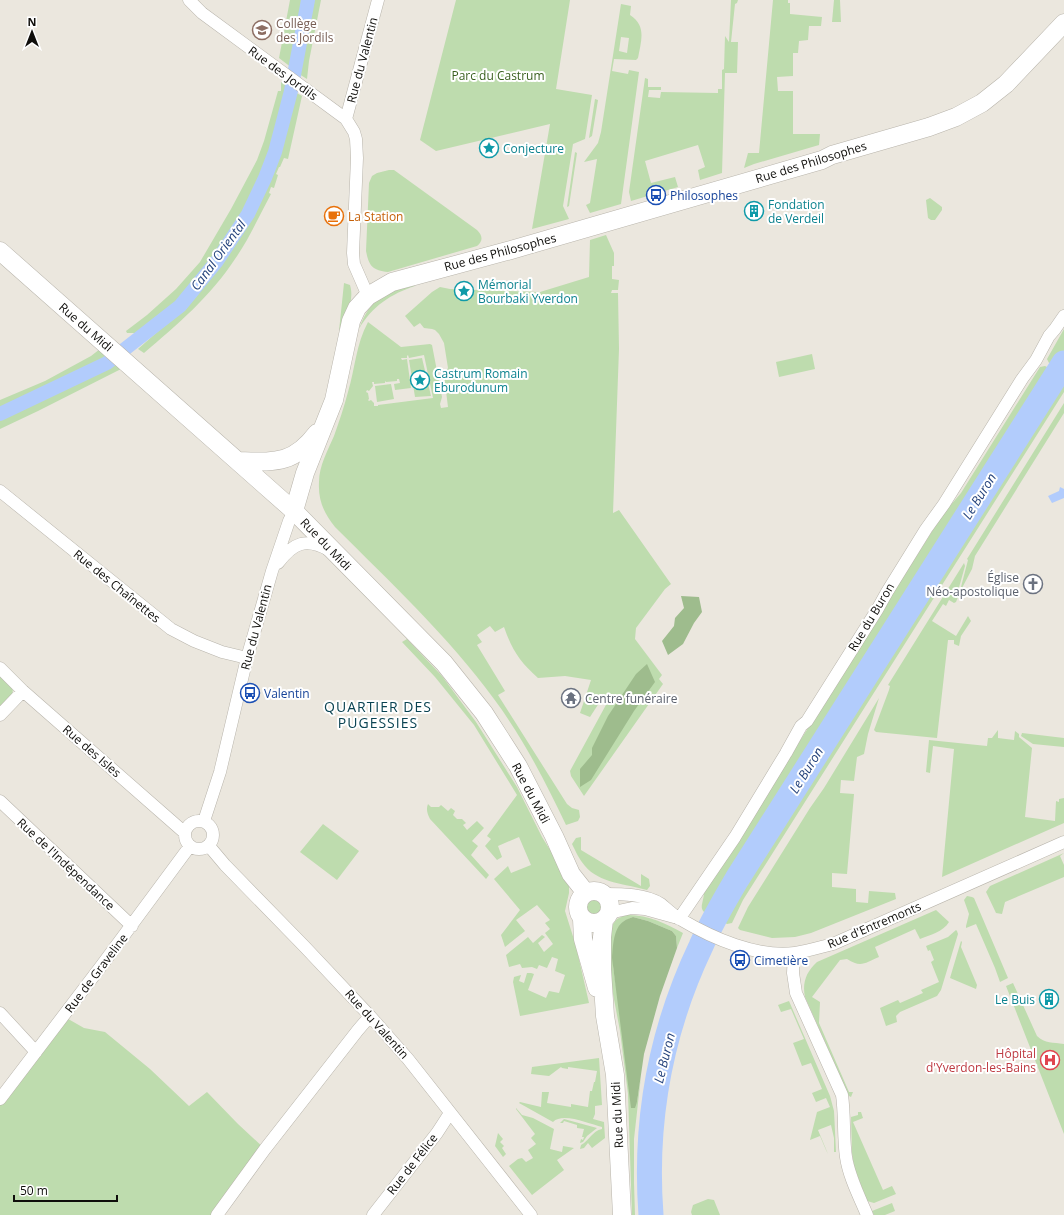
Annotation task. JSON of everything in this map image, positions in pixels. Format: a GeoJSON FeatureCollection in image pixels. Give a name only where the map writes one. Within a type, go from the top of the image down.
{"type":"FeatureCollection","features":[{"type":"Feature","properties":{"kind":"main road","name":"Rue des Philosophes"},"geometry":{"type":"LineString","coordinates":[[368,296],[392,282],[511,250],[815,162],[832,155],[929,127],[956,117],[982,103],[1006,84],[1064,23]]}},
{"type":"Feature","properties":{"kind":"main road","name":"Rue du Midi"},"geometry":{"type":"LineString","coordinates":[[0,251],[294,511],[444,663],[484,713],[518,766],[554,836],[571,874],[586,893]]}},
{"type":"Feature","properties":{"kind":"main road","name":"Rue du Valentin"},"geometry":{"type":"LineString","coordinates":[[294,511],[305,473],[332,408],[351,322],[357,308],[368,296]]}},
{"type":"Feature","properties":{"kind":"main road","name":"Rue du Valentin"},"geometry":{"type":"LineString","coordinates":[[238,461],[269,462],[287,458],[304,448],[310,442],[332,408]]}},
{"type":"Feature","properties":{"kind":"main road"},"geometry":{"type":"LineString","coordinates":[[595,891],[604,894],[610,903],[606,917],[593,924],[582,919],[579,915],[579,900],[586,893],[595,891]]}},
{"type":"Feature","properties":{"kind":"main road","name":"Rue du Midi"},"geometry":{"type":"LineString","coordinates":[[606,917],[602,937],[602,969],[605,1016],[615,1075],[622,1215]]}},
{"type":"Feature","properties":{"kind":"main road","name":"Rue du Midi"},"geometry":{"type":"LineString","coordinates":[[582,919],[583,939],[605,1016]]}},
{"type":"Feature","properties":{"kind":"street","name":"Rue des Jordils"},"geometry":{"type":"LineString","coordinates":[[189,0],[202,13],[346,119],[354,132],[357,158],[353,253],[354,264],[368,296]]}},
{"type":"Feature","properties":{"kind":"street","name":"Rue du Valentin"},"geometry":{"type":"LineString","coordinates":[[346,119],[378,0]]}},
{"type":"Feature","properties":{"kind":"street","name":"Rue du Buron"},"geometry":{"type":"LineString","coordinates":[[679,919],[735,837],[801,726],[807,721],[926,529],[944,504],[1049,336],[1056,329],[1064,316]]}},
{"type":"Feature","properties":{"kind":"street","name":"Rue des Chaînettes"},"geometry":{"type":"LineString","coordinates":[[0,491],[171,628],[194,641],[222,652],[247,658]]}},
{"type":"Feature","properties":{"kind":"street","name":"Rue du Valentin"},"geometry":{"type":"LineString","coordinates":[[204,821],[220,772],[247,658],[272,572],[289,521],[294,511]]}},
{"type":"Feature","properties":{"kind":"street","name":"Rue du Valentin"},"geometry":{"type":"LineString","coordinates":[[272,572],[290,548],[299,544],[308,543],[319,545],[338,557]]}},
{"type":"Feature","properties":{"kind":"street","name":"Rue des Isles"},"geometry":{"type":"LineString","coordinates":[[0,668],[23,691],[185,833]]}},
{"type":"Feature","properties":{"kind":"street"},"geometry":{"type":"LineString","coordinates":[[0,715],[23,691]]}},
{"type":"Feature","properties":{"kind":"street","name":"Rue de l'Indépendance"},"geometry":{"type":"LineString","coordinates":[[0,801],[132,926]]}},
{"type":"Feature","properties":{"kind":"street"},"geometry":{"type":"LineString","coordinates":[[196,821],[204,821],[212,827],[214,832],[214,837],[209,846],[200,849],[190,846],[187,842],[185,833],[188,825],[196,821]]}},
{"type":"Feature","properties":{"kind":"street","name":"Rue d'Entremonts"},"geometry":{"type":"LineString","coordinates":[[606,917],[632,908],[645,909],[679,919],[723,940],[757,951],[794,954],[833,944],[1064,842]]}},
{"type":"Feature","properties":{"kind":"street","name":"Rue de Graveline"},"geometry":{"type":"LineString","coordinates":[[0,1100],[132,926],[190,846]]}},
{"type":"Feature","properties":{"kind":"street","name":"Rue du Valentin"},"geometry":{"type":"LineString","coordinates":[[209,846],[225,865],[299,940],[408,1058],[531,1215]]}},
{"type":"Feature","properties":{"kind":"street","name":"Rue d'Entremonts"},"geometry":{"type":"LineString","coordinates":[[604,894],[630,894],[660,903],[679,919]]}},
{"type":"Feature","properties":{"kind":"street"},"geometry":{"type":"LineString","coordinates":[[794,954],[793,973],[796,993],[842,1095],[846,1157],[852,1182],[867,1215]]}},
{"type":"Feature","properties":{"kind":"street"},"geometry":{"type":"LineString","coordinates":[[0,1013],[36,1052]]}},
{"type":"Feature","properties":{"kind":"street"},"geometry":{"type":"LineString","coordinates":[[217,1215],[270,1143],[370,1016]]}},
{"type":"Feature","properties":{"kind":"street","name":"Rue de Félice"},"geometry":{"type":"LineString","coordinates":[[373,1215],[437,1133],[450,1113]]}},
{"type":"Feature","properties":{"kind":"green space"},"geometry":{"type":"Polygon","coordinates":[[[290,0],[305,0],[292,68],[279,58],[290,0]]]}},
{"type":"Feature","properties":{"kind":"green space"},"geometry":{"type":"Polygon","coordinates":[[[313,0],[321,0],[307,79],[299,74],[313,0]]]}},
{"type":"Feature","properties":{"kind":"green space","name":"Parc du Castrum"},"geometry":{"type":"Polygon","coordinates":[[[456,0],[570,0],[556,89],[592,95],[585,139],[573,144],[563,206],[569,219],[532,229],[550,124],[436,151],[420,140],[456,0]]]}},
{"type":"Feature","properties":{"kind":"green space"},"geometry":{"type":"Polygon","coordinates":[[[731,0],[738,0],[735,4],[731,42],[738,42],[737,73],[725,73],[722,173],[700,180],[698,170],[705,167],[698,145],[645,161],[651,183],[675,177],[678,187],[631,201],[629,192],[645,78],[648,79],[648,87],[661,87],[661,90],[649,90],[648,97],[660,98],[661,92],[718,93],[718,89],[722,89],[725,36],[729,42],[731,0]]]}},
{"type":"Feature","properties":{"kind":"green space"},"geometry":{"type":"Polygon","coordinates":[[[773,0],[788,0],[788,3],[790,3],[790,14],[822,17],[821,26],[809,26],[808,40],[799,41],[798,53],[793,53],[793,76],[777,77],[778,91],[793,91],[793,134],[820,134],[819,145],[744,168],[748,153],[759,153],[773,0]]]}},
{"type":"Feature","properties":{"kind":"green space"},"geometry":{"type":"Polygon","coordinates":[[[834,0],[840,0],[841,22],[832,22],[834,0]]]}},
{"type":"Feature","properties":{"kind":"green space"},"geometry":{"type":"Polygon","coordinates":[[[621,4],[631,6],[630,15],[639,24],[642,34],[638,58],[636,60],[614,59],[612,71],[628,74],[629,70],[639,72],[621,204],[590,213],[586,205],[590,203],[597,159],[584,162],[598,143],[621,4]],[[621,37],[619,51],[627,53],[629,38],[621,37]]]}},
{"type":"Feature","properties":{"kind":"green space"},"geometry":{"type":"Polygon","coordinates":[[[281,82],[288,86],[283,114],[266,165],[250,201],[228,237],[224,240],[223,245],[197,279],[171,308],[137,336],[134,333],[127,333],[126,331],[147,315],[176,289],[200,262],[231,209],[257,160],[278,91],[281,91],[281,82]]]}},
{"type":"Feature","properties":{"kind":"green space"},"geometry":{"type":"Polygon","coordinates":[[[295,92],[302,96],[288,159],[284,158],[279,167],[276,174],[278,175],[274,188],[271,187],[269,193],[271,194],[245,244],[226,273],[204,298],[181,321],[144,353],[138,349],[181,311],[207,282],[231,249],[235,246],[235,242],[268,185],[282,147],[296,95],[295,92]]]}},
{"type":"Feature","properties":{"kind":"green space"},"geometry":{"type":"Polygon","coordinates":[[[595,99],[598,100],[592,136],[589,138],[595,99]]]}},
{"type":"Feature","properties":{"kind":"green space"},"geometry":{"type":"Polygon","coordinates":[[[575,152],[577,153],[569,206],[567,207],[575,152]]]}},
{"type":"Feature","properties":{"kind":"green space"},"geometry":{"type":"Polygon","coordinates":[[[389,170],[394,170],[477,230],[482,238],[479,244],[477,246],[388,272],[378,270],[372,266],[368,260],[366,251],[369,183],[372,176],[389,170]]]}},
{"type":"Feature","properties":{"kind":"green space"},"geometry":{"type":"Polygon","coordinates":[[[930,198],[942,207],[942,210],[935,220],[928,218],[926,200],[930,198]]]}},
{"type":"Feature","properties":{"kind":"green space"},"geometry":{"type":"Polygon","coordinates":[[[606,235],[614,253],[612,279],[619,280],[618,290],[612,290],[611,293],[618,293],[619,349],[613,513],[619,510],[671,584],[665,589],[636,628],[635,639],[662,675],[659,679],[663,684],[584,796],[571,776],[570,771],[607,703],[601,700],[590,717],[580,713],[591,680],[565,676],[538,678],[526,667],[517,655],[504,627],[495,632],[490,626],[477,635],[482,642],[477,645],[505,691],[498,695],[567,804],[572,808],[579,810],[580,817],[578,821],[566,825],[533,760],[515,729],[494,699],[438,631],[335,527],[322,506],[319,489],[319,476],[341,414],[358,348],[368,322],[401,347],[432,345],[442,397],[440,404],[441,408],[448,407],[444,375],[448,368],[444,343],[435,330],[424,328],[420,323],[414,327],[405,316],[432,292],[440,287],[450,289],[540,292],[589,277],[590,240],[606,235]],[[408,355],[407,358],[401,358],[402,360],[407,359],[411,388],[395,390],[394,384],[400,383],[399,379],[397,379],[397,381],[385,381],[385,383],[374,384],[374,382],[372,382],[373,386],[366,392],[368,393],[368,400],[371,400],[374,403],[374,406],[433,398],[424,355],[409,358],[408,355]]]}},
{"type":"Feature","properties":{"kind":"green space"},"geometry":{"type":"Polygon","coordinates":[[[414,282],[415,286],[390,297],[376,307],[359,329],[369,309],[374,303],[387,293],[414,282]]]}},
{"type":"Feature","properties":{"kind":"green space"},"geometry":{"type":"Polygon","coordinates":[[[344,283],[350,285],[351,297],[349,308],[339,331],[344,283]]]}},
{"type":"Feature","properties":{"kind":"green space"},"geometry":{"type":"Polygon","coordinates":[[[1064,329],[1064,353],[1055,367],[1049,363],[1047,359],[1064,329]]]}},
{"type":"Feature","properties":{"kind":"green space"},"geometry":{"type":"Polygon","coordinates":[[[100,349],[125,367],[0,429],[0,400],[45,381],[91,356],[100,349]]]}},
{"type":"Feature","properties":{"kind":"green space"},"geometry":{"type":"Polygon","coordinates":[[[812,354],[815,369],[779,377],[776,362],[812,354]]]}},
{"type":"Feature","properties":{"kind":"green space"},"geometry":{"type":"Polygon","coordinates":[[[422,358],[431,396],[415,397],[409,360],[422,358]]]}},
{"type":"Feature","properties":{"kind":"green space"},"geometry":{"type":"Polygon","coordinates":[[[1045,366],[1053,370],[723,893],[710,916],[706,914],[702,909],[704,893],[943,514],[961,493],[1040,367],[1045,366]]]}},
{"type":"Feature","properties":{"kind":"green space"},"geometry":{"type":"Polygon","coordinates":[[[1061,376],[1064,378],[1064,392],[743,900],[732,923],[727,924],[720,920],[726,909],[1061,376]]]}},
{"type":"Feature","properties":{"kind":"green space"},"geometry":{"type":"Polygon","coordinates":[[[391,384],[394,399],[377,402],[375,386],[391,384]]]}},
{"type":"Feature","properties":{"kind":"green space"},"geometry":{"type":"Polygon","coordinates":[[[1064,403],[1064,413],[975,556],[972,569],[962,588],[967,559],[1064,403]]]}},
{"type":"Feature","properties":{"kind":"green space"},"geometry":{"type":"Polygon","coordinates":[[[964,563],[965,566],[958,591],[960,592],[956,602],[954,603],[949,600],[946,606],[943,604],[932,621],[956,636],[968,616],[971,621],[961,636],[959,646],[954,644],[954,640],[948,640],[937,738],[876,732],[874,730],[889,690],[890,686],[888,685],[964,563]]]}},
{"type":"Feature","properties":{"kind":"green space"},"geometry":{"type":"Polygon","coordinates":[[[681,596],[699,597],[702,612],[694,623],[683,644],[668,655],[662,641],[674,626],[675,618],[684,608],[681,596]]]}},
{"type":"Feature","properties":{"kind":"green space"},"geometry":{"type":"Polygon","coordinates":[[[407,639],[442,676],[476,722],[517,787],[542,837],[569,884],[569,893],[565,911],[576,946],[589,1003],[520,1016],[513,982],[514,977],[521,975],[519,981],[524,983],[527,973],[534,974],[528,990],[546,998],[549,991],[559,993],[565,975],[555,971],[558,959],[552,957],[547,968],[539,965],[537,969],[532,967],[522,968],[520,964],[509,967],[506,955],[528,937],[533,943],[542,935],[545,937],[538,943],[544,952],[553,944],[545,933],[550,929],[545,923],[550,920],[537,905],[516,920],[525,931],[505,947],[501,935],[520,910],[494,879],[508,866],[511,873],[531,865],[519,837],[498,846],[502,857],[497,860],[485,846],[491,839],[487,836],[517,795],[474,725],[435,677],[402,642],[407,639]]]}},
{"type":"Feature","properties":{"kind":"green space"},"geometry":{"type":"Polygon","coordinates":[[[647,664],[655,682],[634,711],[591,780],[580,787],[580,769],[592,755],[592,748],[608,716],[636,674],[647,664]]]}},
{"type":"Feature","properties":{"kind":"green space"},"geometry":{"type":"Polygon","coordinates":[[[0,673],[13,690],[10,697],[0,708],[0,673]]]}},
{"type":"Feature","properties":{"kind":"green space"},"geometry":{"type":"Polygon","coordinates":[[[879,698],[868,734],[864,754],[857,757],[854,781],[841,780],[840,793],[854,794],[847,874],[832,873],[832,887],[856,889],[856,902],[868,903],[869,891],[895,893],[896,899],[811,933],[795,937],[772,938],[740,930],[738,928],[748,907],[879,698]]]}},
{"type":"Feature","properties":{"kind":"green space"},"geometry":{"type":"Polygon","coordinates":[[[998,730],[998,738],[1014,740],[1015,731],[1019,734],[1019,737],[1032,748],[1025,817],[1055,821],[1056,801],[1059,802],[1059,799],[1064,798],[1064,823],[942,877],[954,749],[933,746],[930,773],[926,772],[929,740],[987,746],[988,738],[992,738],[998,730]]]}},
{"type":"Feature","properties":{"kind":"green space"},"geometry":{"type":"Polygon","coordinates":[[[1022,733],[1064,738],[1064,747],[1033,744],[1021,736],[1022,733]]]}},
{"type":"Feature","properties":{"kind":"green space"},"geometry":{"type":"Polygon","coordinates":[[[428,804],[431,807],[439,807],[441,805],[448,811],[451,808],[455,811],[453,815],[457,819],[462,819],[466,823],[463,825],[467,830],[477,821],[484,828],[472,841],[478,846],[471,855],[489,875],[486,879],[430,819],[427,811],[428,804]]]}},
{"type":"Feature","properties":{"kind":"green space"},"geometry":{"type":"Polygon","coordinates":[[[323,824],[359,851],[337,880],[300,852],[323,824]]]}},
{"type":"Feature","properties":{"kind":"green space"},"geometry":{"type":"Polygon","coordinates":[[[581,837],[581,850],[641,886],[641,874],[649,879],[650,886],[647,890],[613,882],[591,872],[581,861],[572,844],[576,838],[581,837]]]}},
{"type":"Feature","properties":{"kind":"green space"},"geometry":{"type":"Polygon","coordinates":[[[1064,853],[1060,856],[1064,865],[1064,877],[1005,902],[1002,914],[996,913],[986,892],[990,886],[1064,853]]]}},
{"type":"Feature","properties":{"kind":"green space"},"geometry":{"type":"Polygon","coordinates":[[[967,896],[974,898],[1008,978],[1000,982],[976,924],[966,928],[969,914],[964,900],[967,896]]]}},
{"type":"Feature","properties":{"kind":"green space"},"geometry":{"type":"Polygon","coordinates":[[[591,900],[597,900],[601,904],[601,910],[597,914],[591,914],[587,910],[587,904],[591,900]]]}},
{"type":"Feature","properties":{"kind":"green space"},"geometry":{"type":"Polygon","coordinates":[[[936,910],[949,922],[936,933],[920,939],[915,929],[875,947],[879,957],[863,964],[852,962],[847,959],[840,960],[812,997],[820,1002],[819,1023],[849,1092],[853,1092],[851,1097],[849,1096],[805,997],[804,987],[806,978],[810,970],[817,962],[936,910]]]}},
{"type":"Feature","properties":{"kind":"green space"},"geometry":{"type":"Polygon","coordinates":[[[625,915],[648,918],[663,923],[683,933],[677,948],[676,936],[672,931],[648,921],[633,917],[624,921],[619,927],[614,940],[613,967],[632,1108],[637,1102],[641,1076],[634,1139],[635,1215],[632,1215],[628,1094],[620,1031],[610,978],[606,933],[617,919],[625,915]]]}},
{"type":"Feature","properties":{"kind":"green space"},"geometry":{"type":"Polygon","coordinates":[[[633,917],[648,921],[672,931],[676,936],[677,948],[660,996],[644,1054],[637,1102],[635,1108],[631,1108],[612,958],[614,938],[620,924],[633,917]]]}},
{"type":"Feature","properties":{"kind":"green space"},"geometry":{"type":"Polygon","coordinates":[[[956,930],[958,934],[941,990],[937,996],[900,1012],[896,1016],[897,1022],[886,1026],[880,1008],[898,1000],[900,1003],[923,993],[921,990],[939,982],[931,962],[934,960],[930,950],[928,951],[926,946],[948,937],[956,930]]]}},
{"type":"Feature","properties":{"kind":"green space"},"geometry":{"type":"Polygon","coordinates":[[[961,941],[961,947],[977,985],[976,989],[950,978],[961,941]]]}},
{"type":"Feature","properties":{"kind":"green space"},"geometry":{"type":"Polygon","coordinates":[[[1013,983],[1037,1036],[1046,1042],[1064,1044],[1064,1134],[1006,986],[1013,983]]]}},
{"type":"Feature","properties":{"kind":"green space"},"geometry":{"type":"Polygon","coordinates":[[[789,1001],[830,1096],[834,1111],[836,1152],[834,1152],[834,1138],[831,1125],[818,1130],[828,1154],[820,1136],[810,1140],[817,1112],[830,1107],[826,1098],[816,1102],[812,1093],[822,1089],[811,1063],[802,1066],[793,1043],[804,1039],[791,1009],[781,1012],[778,1005],[789,1001]]]}},
{"type":"Feature","properties":{"kind":"green space"},"geometry":{"type":"Polygon","coordinates":[[[63,1016],[84,1028],[105,1032],[150,1069],[189,1106],[207,1092],[265,1149],[217,1215],[0,1215],[0,1099],[63,1016]]]}},
{"type":"Feature","properties":{"kind":"green space"},"geometry":{"type":"Polygon","coordinates":[[[599,1058],[602,1105],[595,1106],[595,1114],[593,1119],[604,1122],[605,1138],[592,1148],[588,1143],[584,1148],[580,1149],[581,1145],[593,1134],[602,1129],[602,1127],[569,1118],[557,1119],[553,1122],[519,1103],[541,1107],[542,1092],[549,1092],[547,1103],[571,1107],[571,1104],[588,1107],[590,1091],[592,1091],[597,1071],[568,1067],[568,1069],[561,1067],[549,1076],[531,1074],[532,1067],[599,1058]]]}},
{"type":"Feature","properties":{"kind":"green space"},"geometry":{"type":"Polygon","coordinates":[[[516,1108],[522,1115],[533,1118],[554,1129],[550,1149],[562,1152],[563,1146],[574,1148],[557,1160],[564,1170],[532,1195],[509,1166],[518,1159],[522,1158],[526,1162],[533,1158],[528,1150],[536,1144],[531,1138],[535,1134],[516,1108]]]}},
{"type":"Feature","properties":{"kind":"green space"},"geometry":{"type":"Polygon","coordinates":[[[858,1112],[861,1112],[863,1118],[853,1122],[883,1190],[892,1186],[896,1194],[874,1203],[867,1201],[854,1167],[851,1117],[858,1115],[858,1112]]]}},
{"type":"Feature","properties":{"kind":"green space"},"geometry":{"type":"Polygon","coordinates":[[[564,1119],[597,1128],[587,1136],[583,1142],[580,1143],[581,1139],[583,1140],[584,1137],[582,1137],[584,1129],[577,1128],[577,1125],[564,1121],[563,1123],[560,1123],[564,1119]]]}},
{"type":"Feature","properties":{"kind":"green space"},"geometry":{"type":"Polygon","coordinates":[[[498,1133],[503,1139],[500,1142],[504,1146],[502,1148],[506,1154],[503,1157],[495,1146],[498,1133]]]}},
{"type":"Feature","properties":{"kind":"green space"},"geometry":{"type":"Polygon","coordinates":[[[708,1199],[714,1200],[720,1215],[692,1215],[691,1212],[693,1205],[708,1199]]]}},
{"type":"Feature","properties":{"kind":"green space"},"geometry":{"type":"Polygon","coordinates":[[[892,1203],[895,1211],[885,1215],[874,1215],[872,1211],[892,1203]]]}},
{"type":"Feature","properties":{"kind":"water"},"geometry":{"type":"Polygon","coordinates":[[[1060,487],[1064,489],[1064,498],[1052,503],[1048,496],[1059,491],[1060,487]]]}},
{"type":"Feature","properties":{"kind":"waterway","name":"Canal Oriental"},"geometry":{"type":"LineString","coordinates":[[0,414],[107,363],[180,306],[217,261],[248,214],[265,178],[275,152],[291,91],[308,0]]}},
{"type":"Feature","properties":{"kind":"waterway","name":"Le Buron"},"geometry":{"type":"LineString","coordinates":[[651,1215],[649,1180],[650,1146],[658,1077],[675,1010],[705,937],[737,879],[1064,363]]}},
{"type":"Feature","properties":{"kind":"place","name":"Collège des Jordils"},"geometry":{"type":"Point","coordinates":[262,30]}},
{"type":"Feature","properties":{"kind":"place","name":"Conjecture"},"geometry":{"type":"Point","coordinates":[489,148]}},
{"type":"Feature","properties":{"kind":"place","name":"Philosophes"},"geometry":{"type":"Point","coordinates":[656,195]}},
{"type":"Feature","properties":{"kind":"place","name":"Fondation de Verdeil"},"geometry":{"type":"Point","coordinates":[754,211]}},
{"type":"Feature","properties":{"kind":"place","name":"La Station"},"geometry":{"type":"Point","coordinates":[334,216]}},
{"type":"Feature","properties":{"kind":"place","name":"Mémorial Bourbaki Yverdon"},"geometry":{"type":"Point","coordinates":[464,291]}},
{"type":"Feature","properties":{"kind":"place","name":"Castrum Romain Eburodunum"},"geometry":{"type":"Point","coordinates":[420,380]}},
{"type":"Feature","properties":{"kind":"place","name":"Église Néo-apostolique"},"geometry":{"type":"Point","coordinates":[1033,584]}},
{"type":"Feature","properties":{"kind":"place","name":"Valentin"},"geometry":{"type":"Point","coordinates":[250,693]}},
{"type":"Feature","properties":{"kind":"place","name":"Centre funéraire"},"geometry":{"type":"Point","coordinates":[571,698]}},
{"type":"Feature","properties":{"kind":"place","name":"Cimetière"},"geometry":{"type":"Point","coordinates":[740,960]}},
{"type":"Feature","properties":{"kind":"place","name":"Le Buis"},"geometry":{"type":"Point","coordinates":[1049,999]}},
{"type":"Feature","properties":{"kind":"place","name":"Hôpital d'Yverdon-les-Bains"},"geometry":{"type":"Point","coordinates":[1050,1060]}},
{"type":"Feature","properties":{"kind":"district","name":"QUARTIER DES PUGESSIES"},"geometry":{"type":"Point","coordinates":[378,714]}}]}
